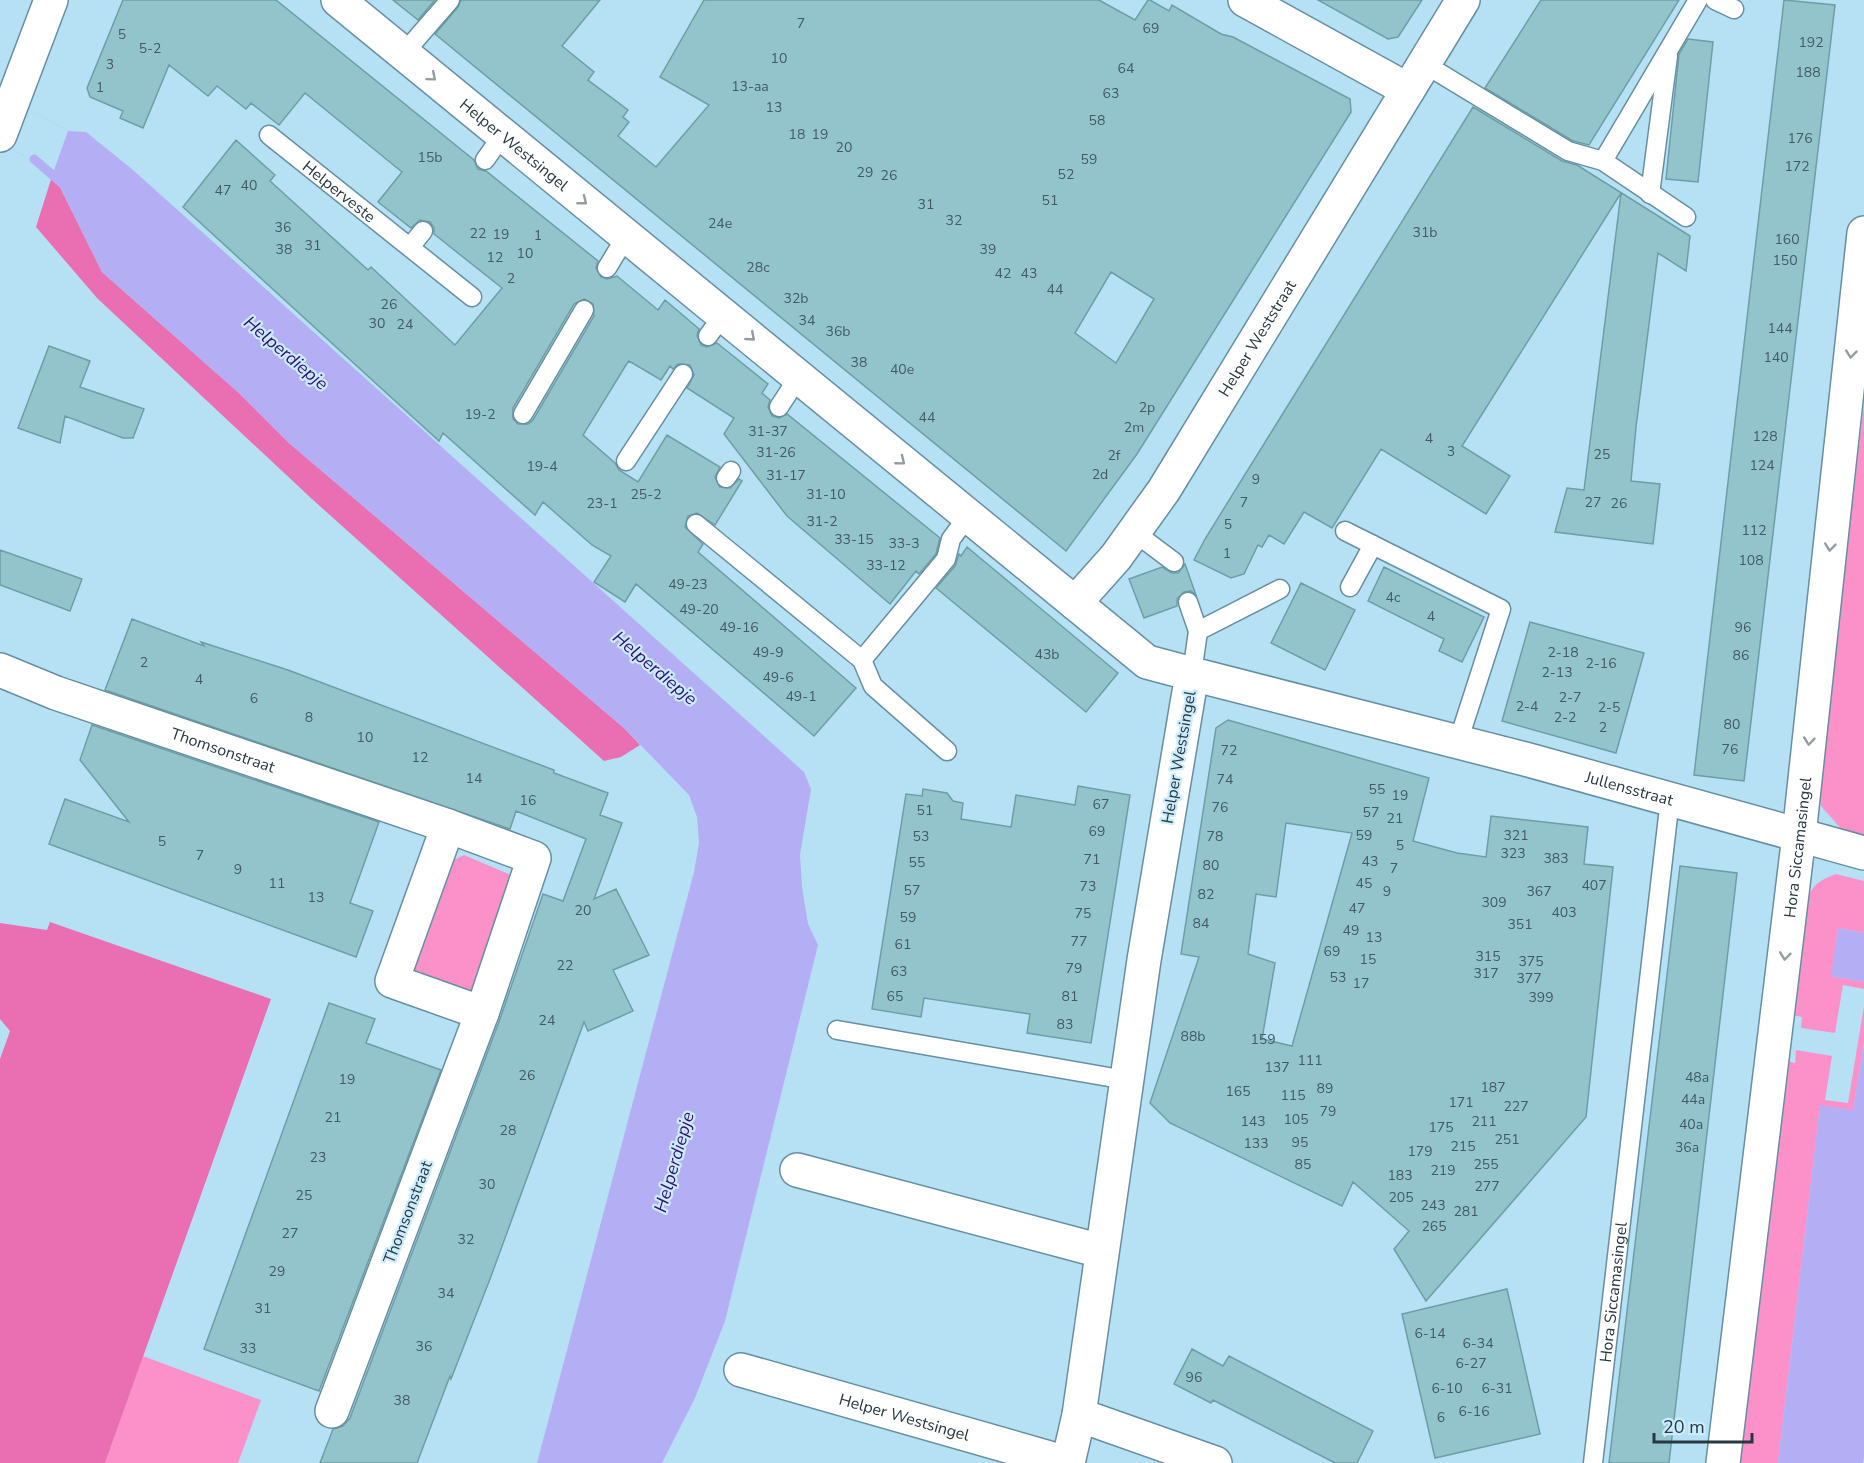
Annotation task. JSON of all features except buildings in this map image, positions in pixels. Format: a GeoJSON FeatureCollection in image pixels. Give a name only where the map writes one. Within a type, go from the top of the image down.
{"type":"FeatureCollection","features":[{"type":"Feature","properties":{"kind":"street"},"geometry":{"type":"LineString","coordinates":[[0,135],[51,0]]}},
{"type":"Feature","properties":{"kind":"street","name":"Helper Westsingel"},"geometry":{"type":"LineString","coordinates":[[338,0],[404,53],[494,148],[627,235],[716,325],[798,378],[1147,662],[1192,674],[1126,1080],[1078,1415],[1067,1463],[741,1370]]}},
{"type":"Feature","properties":{"kind":"street"},"geometry":{"type":"LineString","coordinates":[[1245,0],[1415,76]]}},
{"type":"Feature","properties":{"kind":"street","name":"Helper Weststraat"},"geometry":{"type":"LineString","coordinates":[[1075,603],[1116,557],[1164,490],[1463,0]]}},
{"type":"Feature","properties":{"kind":"street","name":"Hora Siccamasingel"},"geometry":{"type":"LineString","coordinates":[[1723,1463],[1799,835],[1864,233]]}},
{"type":"Feature","properties":{"kind":"street","name":"Thomsonstraat"},"geometry":{"type":"LineString","coordinates":[[0,670],[68,697],[448,826],[534,858],[482,1013],[332,1411]]}},
{"type":"Feature","properties":{"kind":"street","name":"Jullensstraat"},"geometry":{"type":"LineString","coordinates":[[1192,674],[1458,742],[1864,853]]}},
{"type":"Feature","properties":{"kind":"street"},"geometry":{"type":"LineString","coordinates":[[448,826],[392,981],[482,1013]]}},
{"type":"Feature","properties":{"kind":"street"},"geometry":{"type":"LineString","coordinates":[[797,1170],[1101,1251]]}},
{"type":"Feature","properties":{"kind":"street"},"geometry":{"type":"LineString","coordinates":[[1078,1415],[1215,1463]]}},
{"type":"Feature","properties":{"kind":"lane"},"geometry":{"type":"LineString","coordinates":[[404,53],[450,0]]}},
{"type":"Feature","properties":{"kind":"lane"},"geometry":{"type":"LineString","coordinates":[[1603,161],[1698,0]]}},
{"type":"Feature","properties":{"kind":"lane"},"geometry":{"type":"LineString","coordinates":[[1715,0],[1734,9]]}},
{"type":"Feature","properties":{"kind":"lane"},"geometry":{"type":"LineString","coordinates":[[1650,194],[1669,49]]}},
{"type":"Feature","properties":{"kind":"lane"},"geometry":{"type":"LineString","coordinates":[[1415,76],[1568,151],[1603,161],[1686,217]]}},
{"type":"Feature","properties":{"kind":"lane","name":"Helperveste"},"geometry":{"type":"LineString","coordinates":[[269,135],[472,297]]}},
{"type":"Feature","properties":{"kind":"lane"},"geometry":{"type":"LineString","coordinates":[[410,247],[423,231]]}},
{"type":"Feature","properties":{"kind":"lane"},"geometry":{"type":"LineString","coordinates":[[607,268],[627,235]]}},
{"type":"Feature","properties":{"kind":"lane"},"geometry":{"type":"LineString","coordinates":[[523,414],[584,310]]}},
{"type":"Feature","properties":{"kind":"lane"},"geometry":{"type":"LineString","coordinates":[[626,461],[683,374]]}},
{"type":"Feature","properties":{"kind":"lane"},"geometry":{"type":"LineString","coordinates":[[778,407],[798,378]]}},
{"type":"Feature","properties":{"kind":"lane"},"geometry":{"type":"LineString","coordinates":[[862,660],[946,559],[951,539],[968,516]]}},
{"type":"Feature","properties":{"kind":"lane"},"geometry":{"type":"LineString","coordinates":[[696,524],[862,660],[873,686],[947,751]]}},
{"type":"Feature","properties":{"kind":"lane"},"geometry":{"type":"LineString","coordinates":[[1345,531],[1501,609],[1458,742]]}},
{"type":"Feature","properties":{"kind":"lane"},"geometry":{"type":"LineString","coordinates":[[1134,532],[1174,562]]}},
{"type":"Feature","properties":{"kind":"lane"},"geometry":{"type":"LineString","coordinates":[[1350,587],[1373,545]]}},
{"type":"Feature","properties":{"kind":"lane"},"geometry":{"type":"LineString","coordinates":[[1198,631],[1280,589]]}},
{"type":"Feature","properties":{"kind":"lane"},"geometry":{"type":"LineString","coordinates":[[1188,602],[1198,631],[1192,674]]}},
{"type":"Feature","properties":{"kind":"lane","name":"Hora Siccamasingel"},"geometry":{"type":"LineString","coordinates":[[1593,1463],[1670,799]]}},
{"type":"Feature","properties":{"kind":"lane"},"geometry":{"type":"LineString","coordinates":[[837,1030],[1126,1080]]}},
{"type":"Feature","properties":{"kind":"shaded area"},"geometry":{"type":"Polygon","coordinates":[[[53,173],[102,272],[239,393],[289,443],[624,728],[640,745],[621,757],[604,761],[312,499],[97,298],[36,227],[53,173]]]}},
{"type":"Feature","properties":{"kind":"shaded area"},"geometry":{"type":"Polygon","coordinates":[[[1864,405],[1864,836],[1843,831],[1821,806],[1820,779],[1864,405]]]}},
{"type":"Feature","properties":{"kind":"shaded area"},"geometry":{"type":"Polygon","coordinates":[[[464,855],[511,875],[473,992],[413,973],[410,963],[448,863],[464,855]]]}},
{"type":"Feature","properties":{"kind":"shaded area"},"geometry":{"type":"Polygon","coordinates":[[[1836,874],[1864,881],[1864,933],[1838,928],[1832,976],[1864,982],[1864,989],[1843,985],[1835,1033],[1801,1028],[1802,1017],[1792,1015],[1800,934],[1806,904],[1815,886],[1836,874]]]}},
{"type":"Feature","properties":{"kind":"shaded area"},"geometry":{"type":"Polygon","coordinates":[[[50,922],[271,999],[105,1463],[0,1463],[0,1059],[10,1031],[0,1019],[0,923],[47,930],[50,922]]]}},
{"type":"Feature","properties":{"kind":"shaded area"},"geometry":{"type":"Polygon","coordinates":[[[1864,1006],[1864,1043],[1853,1111],[1820,1106],[1778,1463],[1735,1463],[1786,1061],[1795,1063],[1796,1050],[1832,1056],[1825,1100],[1848,1103],[1864,1006]]]}},
{"type":"Feature","properties":{"kind":"shaded area"},"geometry":{"type":"Polygon","coordinates":[[[143,1356],[261,1400],[238,1463],[105,1463],[143,1356]]]}},
{"type":"Feature","properties":{"kind":"water"},"geometry":{"type":"Polygon","coordinates":[[[0,93],[68,131],[86,132],[133,170],[804,772],[811,789],[800,855],[802,887],[808,924],[818,945],[725,1321],[695,1398],[662,1463],[537,1463],[694,872],[699,843],[697,817],[689,795],[624,728],[289,443],[239,393],[102,272],[53,173],[0,142],[0,93]]]}},
{"type":"Feature","properties":{"kind":"water"},"geometry":{"type":"Polygon","coordinates":[[[1838,928],[1864,933],[1864,982],[1831,976],[1838,928]]]}},
{"type":"Feature","properties":{"kind":"water"},"geometry":{"type":"Polygon","coordinates":[[[1864,1043],[1863,1463],[1778,1463],[1820,1105],[1853,1110],[1864,1043]]]}},
{"type":"Feature","properties":{"kind":"pier"},"geometry":{"type":"Polygon","coordinates":[[[0,93],[68,131],[53,173],[0,142],[0,93]]]}},
{"type":"Feature","properties":{"kind":"waterway","name":"Helperdiepje"},"geometry":{"type":"LineString","coordinates":[[34,159],[64,185]]}}]}
